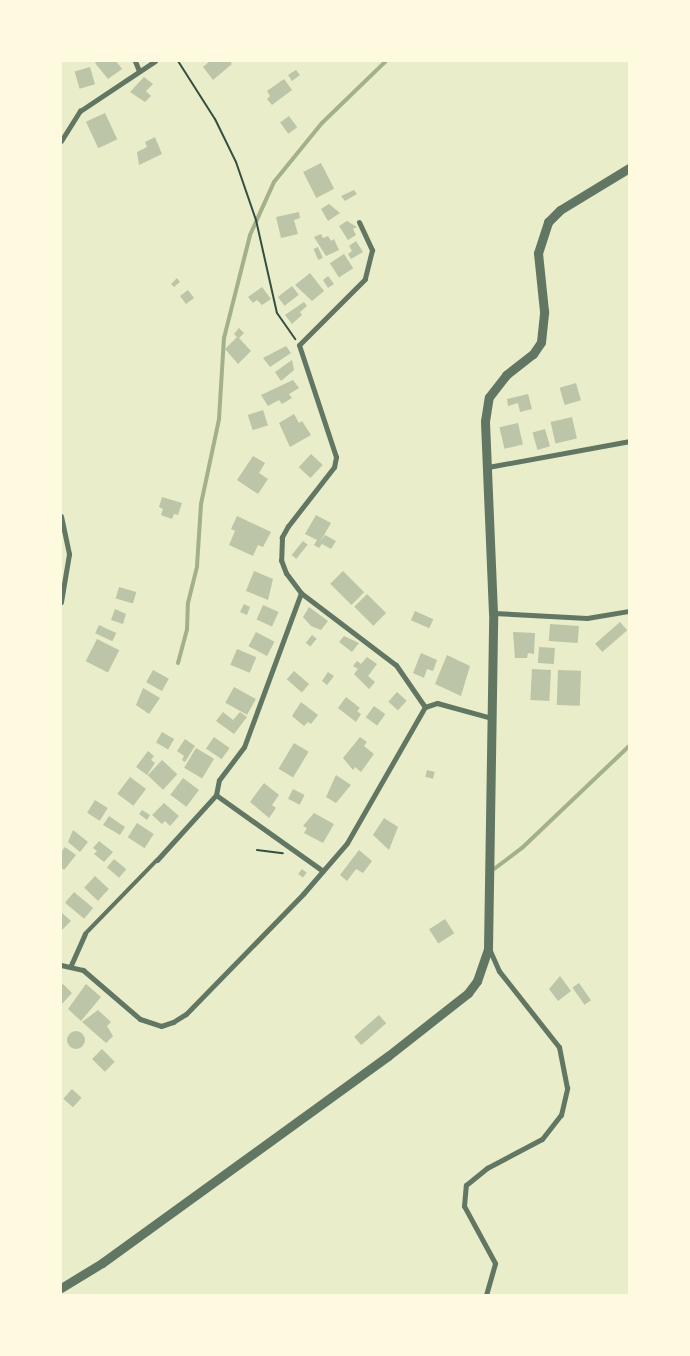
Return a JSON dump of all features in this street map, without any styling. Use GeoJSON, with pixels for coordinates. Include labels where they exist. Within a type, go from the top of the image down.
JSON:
{"type":"FeatureCollection","features":[{"type":"Feature","properties":{"kind":"street"},"geometry":{"type":"LineString","coordinates":[[135,61],[140,71]]}},
{"type":"Feature","properties":{"kind":"street"},"geometry":{"type":"LineString","coordinates":[[61,141],[80,111],[155,61]]}},
{"type":"Feature","properties":{"kind":"street"},"geometry":{"type":"LineString","coordinates":[[61,1288],[102,1263],[437,1017],[478,981],[488,949],[493,612],[485,421],[489,397],[506,375],[533,354],[541,342],[544,311],[538,253],[548,222],[560,210],[629,168]]}},
{"type":"Feature","properties":{"kind":"street"},"geometry":{"type":"LineString","coordinates":[[359,222],[372,250],[364,279],[300,345],[336,457],[334,467],[282,538],[281,560],[286,574],[301,593],[396,665],[425,707]]}},
{"type":"Feature","properties":{"kind":"street"},"geometry":{"type":"LineString","coordinates":[[488,467],[629,441]]}},
{"type":"Feature","properties":{"kind":"street"},"geometry":{"type":"LineString","coordinates":[[61,516],[69,554],[61,602]]}},
{"type":"Feature","properties":{"kind":"street"},"geometry":{"type":"LineString","coordinates":[[156,860],[216,795],[220,780],[244,747],[301,593]]}},
{"type":"Feature","properties":{"kind":"street"},"geometry":{"type":"LineString","coordinates":[[493,612],[587,618],[629,611]]}},
{"type":"Feature","properties":{"kind":"street"},"geometry":{"type":"LineString","coordinates":[[61,966],[71,965],[83,970],[140,1019],[161,1026],[173,1022],[186,1014],[323,871],[347,843],[425,707],[437,703],[492,718]]}},
{"type":"Feature","properties":{"kind":"street"},"geometry":{"type":"LineString","coordinates":[[216,795],[323,871]]}},
{"type":"Feature","properties":{"kind":"street"},"geometry":{"type":"LineString","coordinates":[[71,965],[85,934]]}},
{"type":"Feature","properties":{"kind":"street"},"geometry":{"type":"LineString","coordinates":[[486,1295],[495,1263],[464,1206],[466,1185],[487,1168],[542,1138],[561,1116],[567,1088],[559,1047],[505,980],[488,949]]}},
{"type":"Feature","properties":{"kind":"lane"},"geometry":{"type":"LineString","coordinates":[[85,934],[156,860]]}},
{"type":"Feature","properties":{"kind":"path"},"geometry":{"type":"LineString","coordinates":[[178,61],[215,119],[236,162],[256,220],[277,313],[300,345]]}},
{"type":"Feature","properties":{"kind":"path"},"geometry":{"type":"LineString","coordinates":[[257,850],[300,855]]}},
{"type":"Feature","properties":{"kind":"building"},"geometry":{"type":"Polygon","coordinates":[[[98,61],[116,61],[122,69],[108,79],[95,63],[98,61]]]}},
{"type":"Feature","properties":{"kind":"building"},"geometry":{"type":"Polygon","coordinates":[[[210,61],[230,61],[232,64],[213,80],[203,67],[210,61]]]}},
{"type":"Feature","properties":{"kind":"building"},"geometry":{"type":"Polygon","coordinates":[[[90,67],[95,84],[80,89],[75,71],[90,67]]]}},
{"type":"Feature","properties":{"kind":"building"},"geometry":{"type":"Polygon","coordinates":[[[296,70],[300,75],[292,81],[288,75],[296,70]]]}},
{"type":"Feature","properties":{"kind":"building"},"geometry":{"type":"Polygon","coordinates":[[[144,77],[153,84],[146,91],[151,96],[145,102],[130,92],[144,77]]]}},
{"type":"Feature","properties":{"kind":"building"},"geometry":{"type":"Polygon","coordinates":[[[284,79],[292,90],[272,105],[267,99],[270,96],[267,91],[284,79]]]}},
{"type":"Feature","properties":{"kind":"building"},"geometry":{"type":"Polygon","coordinates":[[[105,113],[117,139],[98,148],[86,122],[105,113]]]}},
{"type":"Feature","properties":{"kind":"building"},"geometry":{"type":"Polygon","coordinates":[[[289,116],[297,127],[288,134],[280,122],[289,116]]]}},
{"type":"Feature","properties":{"kind":"building"},"geometry":{"type":"Polygon","coordinates":[[[155,137],[162,154],[139,165],[137,152],[147,147],[145,142],[155,137]]]}},
{"type":"Feature","properties":{"kind":"building"},"geometry":{"type":"Polygon","coordinates":[[[321,163],[334,189],[316,198],[303,172],[321,163]]]}},
{"type":"Feature","properties":{"kind":"building"},"geometry":{"type":"Polygon","coordinates":[[[354,190],[357,194],[345,201],[341,196],[354,190]]]}},
{"type":"Feature","properties":{"kind":"building"},"geometry":{"type":"Polygon","coordinates":[[[329,204],[340,213],[328,221],[321,209],[329,204]]]}},
{"type":"Feature","properties":{"kind":"building"},"geometry":{"type":"Polygon","coordinates":[[[299,212],[300,218],[294,220],[298,234],[281,238],[276,217],[299,212]]]}},
{"type":"Feature","properties":{"kind":"building"},"geometry":{"type":"Polygon","coordinates":[[[347,221],[357,227],[353,229],[356,235],[348,240],[339,226],[347,221]]]}},
{"type":"Feature","properties":{"kind":"building"},"geometry":{"type":"Polygon","coordinates":[[[321,234],[323,238],[328,236],[331,241],[334,239],[339,250],[326,256],[314,237],[321,234]]]}},
{"type":"Feature","properties":{"kind":"building"},"geometry":{"type":"Polygon","coordinates":[[[356,241],[363,252],[351,259],[348,254],[352,251],[349,246],[356,241]]]}},
{"type":"Feature","properties":{"kind":"building"},"geometry":{"type":"Polygon","coordinates":[[[318,247],[323,258],[318,260],[313,249],[318,247]]]}},
{"type":"Feature","properties":{"kind":"building"},"geometry":{"type":"Polygon","coordinates":[[[344,254],[353,268],[339,278],[330,263],[344,254]]]}},
{"type":"Feature","properties":{"kind":"building"},"geometry":{"type":"Polygon","coordinates":[[[310,273],[324,291],[312,301],[295,285],[310,273]]]}},
{"type":"Feature","properties":{"kind":"building"},"geometry":{"type":"Polygon","coordinates":[[[328,276],[334,284],[328,288],[323,280],[328,276]]]}},
{"type":"Feature","properties":{"kind":"building"},"geometry":{"type":"Polygon","coordinates":[[[177,278],[180,282],[174,287],[171,284],[177,278]]]}},
{"type":"Feature","properties":{"kind":"building"},"geometry":{"type":"Polygon","coordinates":[[[292,286],[299,295],[285,306],[278,297],[292,286]]]}},
{"type":"Feature","properties":{"kind":"building"},"geometry":{"type":"Polygon","coordinates":[[[262,287],[271,299],[262,305],[257,300],[253,303],[248,297],[262,287]]]}},
{"type":"Feature","properties":{"kind":"building"},"geometry":{"type":"Polygon","coordinates":[[[188,290],[194,298],[186,304],[180,296],[188,290]]]}},
{"type":"Feature","properties":{"kind":"building"},"geometry":{"type":"Polygon","coordinates":[[[304,302],[307,306],[300,312],[302,315],[292,324],[285,315],[304,302]]]}},
{"type":"Feature","properties":{"kind":"building"},"geometry":{"type":"Polygon","coordinates":[[[239,328],[244,333],[239,338],[251,351],[238,364],[225,349],[237,337],[234,334],[239,328]]]}},
{"type":"Feature","properties":{"kind":"building"},"geometry":{"type":"Polygon","coordinates":[[[286,346],[291,353],[270,367],[263,358],[286,346]]]}},
{"type":"Feature","properties":{"kind":"building"},"geometry":{"type":"Polygon","coordinates":[[[292,360],[294,370],[281,381],[275,372],[292,360]]]}},
{"type":"Feature","properties":{"kind":"building"},"geometry":{"type":"Polygon","coordinates":[[[293,380],[299,388],[289,394],[292,398],[282,404],[279,400],[268,406],[261,395],[293,380]]]}},
{"type":"Feature","properties":{"kind":"building"},"geometry":{"type":"Polygon","coordinates":[[[576,383],[581,400],[565,405],[560,388],[576,383]]]}},
{"type":"Feature","properties":{"kind":"building"},"geometry":{"type":"Polygon","coordinates":[[[528,394],[532,409],[520,412],[518,403],[508,406],[507,399],[528,394]]]}},
{"type":"Feature","properties":{"kind":"building"},"geometry":{"type":"Polygon","coordinates":[[[263,410],[268,425],[253,430],[248,415],[263,410]]]}},
{"type":"Feature","properties":{"kind":"building"},"geometry":{"type":"Polygon","coordinates":[[[294,414],[299,423],[302,421],[311,435],[290,447],[279,423],[294,414]]]}},
{"type":"Feature","properties":{"kind":"building"},"geometry":{"type":"Polygon","coordinates":[[[572,417],[577,438],[556,443],[551,422],[572,417]]]}},
{"type":"Feature","properties":{"kind":"building"},"geometry":{"type":"Polygon","coordinates":[[[518,423],[523,444],[504,449],[499,427],[518,423]]]}},
{"type":"Feature","properties":{"kind":"building"},"geometry":{"type":"Polygon","coordinates":[[[545,429],[550,446],[537,450],[533,433],[545,429]]]}},
{"type":"Feature","properties":{"kind":"building"},"geometry":{"type":"Polygon","coordinates":[[[311,454],[323,465],[310,478],[299,467],[311,454]]]}},
{"type":"Feature","properties":{"kind":"building"},"geometry":{"type":"Polygon","coordinates":[[[253,456],[265,463],[259,473],[268,479],[258,494],[237,480],[253,456]]]}},
{"type":"Feature","properties":{"kind":"building"},"geometry":{"type":"Polygon","coordinates":[[[162,497],[182,503],[178,515],[174,514],[172,519],[161,515],[163,509],[159,507],[162,497]]]}},
{"type":"Feature","properties":{"kind":"building"},"geometry":{"type":"Polygon","coordinates":[[[316,515],[331,523],[320,542],[325,535],[336,541],[331,549],[322,544],[319,548],[314,545],[317,540],[305,534],[316,515]]]}},
{"type":"Feature","properties":{"kind":"building"},"geometry":{"type":"Polygon","coordinates":[[[237,516],[271,532],[263,547],[258,545],[253,556],[229,545],[235,531],[231,529],[237,516]]]}},
{"type":"Feature","properties":{"kind":"building"},"geometry":{"type":"Polygon","coordinates":[[[303,541],[308,545],[296,559],[292,555],[303,541]]]}},
{"type":"Feature","properties":{"kind":"building"},"geometry":{"type":"Polygon","coordinates":[[[254,571],[273,579],[268,600],[246,591],[254,571]]]}},
{"type":"Feature","properties":{"kind":"building"},"geometry":{"type":"Polygon","coordinates":[[[343,571],[364,592],[351,605],[330,584],[343,571]]]}},
{"type":"Feature","properties":{"kind":"building"},"geometry":{"type":"Polygon","coordinates":[[[119,587],[136,592],[133,603],[116,599],[119,587]]]}},
{"type":"Feature","properties":{"kind":"building"},"geometry":{"type":"Polygon","coordinates":[[[367,594],[386,613],[373,626],[354,607],[367,594]]]}},
{"type":"Feature","properties":{"kind":"building"},"geometry":{"type":"Polygon","coordinates":[[[244,604],[250,607],[247,615],[240,612],[244,604]]]}},
{"type":"Feature","properties":{"kind":"building"},"geometry":{"type":"Polygon","coordinates":[[[263,605],[279,612],[272,627],[256,620],[263,605]]]}},
{"type":"Feature","properties":{"kind":"building"},"geometry":{"type":"Polygon","coordinates":[[[309,607],[328,621],[321,630],[311,626],[303,617],[309,607]]]}},
{"type":"Feature","properties":{"kind":"building"},"geometry":{"type":"Polygon","coordinates":[[[115,609],[126,614],[123,624],[111,620],[115,609]]]}},
{"type":"Feature","properties":{"kind":"building"},"geometry":{"type":"Polygon","coordinates":[[[415,611],[433,619],[429,628],[411,620],[415,611]]]}},
{"type":"Feature","properties":{"kind":"building"},"geometry":{"type":"Polygon","coordinates":[[[620,622],[627,630],[602,652],[595,644],[620,622]]]}},
{"type":"Feature","properties":{"kind":"building"},"geometry":{"type":"Polygon","coordinates":[[[550,624],[579,626],[578,643],[549,641],[550,624]]]}},
{"type":"Feature","properties":{"kind":"building"},"geometry":{"type":"Polygon","coordinates":[[[99,625],[116,633],[112,641],[95,633],[99,625]]]}},
{"type":"Feature","properties":{"kind":"building"},"geometry":{"type":"Polygon","coordinates":[[[256,632],[275,642],[267,656],[248,646],[256,632]]]}},
{"type":"Feature","properties":{"kind":"building"},"geometry":{"type":"Polygon","coordinates":[[[513,632],[535,633],[534,654],[528,653],[527,658],[515,658],[513,632]]]}},
{"type":"Feature","properties":{"kind":"building"},"geometry":{"type":"Polygon","coordinates":[[[312,635],[317,639],[310,647],[306,643],[312,635]]]}},
{"type":"Feature","properties":{"kind":"building"},"geometry":{"type":"Polygon","coordinates":[[[344,636],[359,643],[352,652],[339,642],[344,636]]]}},
{"type":"Feature","properties":{"kind":"building"},"geometry":{"type":"Polygon","coordinates":[[[97,639],[119,650],[108,673],[86,661],[97,639]]]}},
{"type":"Feature","properties":{"kind":"building"},"geometry":{"type":"Polygon","coordinates":[[[539,647],[555,648],[554,664],[538,663],[539,647]]]}},
{"type":"Feature","properties":{"kind":"building"},"geometry":{"type":"Polygon","coordinates":[[[237,649],[256,657],[250,673],[230,665],[237,649]]]}},
{"type":"Feature","properties":{"kind":"building"},"geometry":{"type":"Polygon","coordinates":[[[421,653],[437,660],[433,671],[427,669],[424,678],[413,673],[421,653]]]}},
{"type":"Feature","properties":{"kind":"building"},"geometry":{"type":"Polygon","coordinates":[[[447,655],[470,666],[461,696],[435,684],[447,655]]]}},
{"type":"Feature","properties":{"kind":"building"},"geometry":{"type":"Polygon","coordinates":[[[367,657],[377,664],[368,676],[375,682],[369,689],[354,674],[358,669],[353,666],[357,661],[361,664],[367,657]]]}},
{"type":"Feature","properties":{"kind":"building"},"geometry":{"type":"Polygon","coordinates":[[[532,669],[551,670],[549,701],[530,700],[532,669]]]}},
{"type":"Feature","properties":{"kind":"building"},"geometry":{"type":"Polygon","coordinates":[[[153,670],[169,679],[162,691],[146,682],[153,670]]]}},
{"type":"Feature","properties":{"kind":"building"},"geometry":{"type":"Polygon","coordinates":[[[558,670],[581,671],[580,706],[557,705],[558,670]]]}},
{"type":"Feature","properties":{"kind":"building"},"geometry":{"type":"Polygon","coordinates":[[[294,671],[309,684],[302,692],[287,679],[294,671]]]}},
{"type":"Feature","properties":{"kind":"building"},"geometry":{"type":"Polygon","coordinates":[[[328,672],[334,676],[327,685],[322,681],[328,672]]]}},
{"type":"Feature","properties":{"kind":"building"},"geometry":{"type":"Polygon","coordinates":[[[234,687],[256,699],[247,715],[225,703],[234,687]]]}},
{"type":"Feature","properties":{"kind":"building"},"geometry":{"type":"Polygon","coordinates":[[[143,688],[160,698],[149,714],[136,705],[143,688]]]}},
{"type":"Feature","properties":{"kind":"building"},"geometry":{"type":"Polygon","coordinates":[[[397,692],[407,701],[398,710],[388,702],[397,692]]]}},
{"type":"Feature","properties":{"kind":"building"},"geometry":{"type":"Polygon","coordinates":[[[346,697],[360,708],[357,711],[361,714],[356,722],[338,708],[346,697]]]}},
{"type":"Feature","properties":{"kind":"building"},"geometry":{"type":"Polygon","coordinates":[[[301,702],[318,715],[311,724],[308,722],[304,726],[292,716],[301,702]]]}},
{"type":"Feature","properties":{"kind":"building"},"geometry":{"type":"Polygon","coordinates":[[[374,706],[385,714],[377,726],[366,717],[374,706]]]}},
{"type":"Feature","properties":{"kind":"building"},"geometry":{"type":"Polygon","coordinates":[[[223,712],[233,720],[240,712],[247,717],[234,734],[216,721],[223,712]]]}},
{"type":"Feature","properties":{"kind":"building"},"geometry":{"type":"Polygon","coordinates":[[[162,732],[174,739],[168,749],[156,742],[162,732]]]}},
{"type":"Feature","properties":{"kind":"building"},"geometry":{"type":"Polygon","coordinates":[[[214,737],[230,748],[222,759],[206,748],[214,737]]]}},
{"type":"Feature","properties":{"kind":"building"},"geometry":{"type":"Polygon","coordinates":[[[360,737],[367,742],[364,746],[374,754],[361,772],[355,767],[353,770],[343,758],[360,737]]]}},
{"type":"Feature","properties":{"kind":"building"},"geometry":{"type":"Polygon","coordinates":[[[185,739],[195,746],[185,762],[182,760],[184,756],[177,751],[185,739]]]}},
{"type":"Feature","properties":{"kind":"building"},"geometry":{"type":"Polygon","coordinates":[[[294,743],[309,752],[293,777],[279,769],[294,743]]]}},
{"type":"Feature","properties":{"kind":"building"},"geometry":{"type":"Polygon","coordinates":[[[196,748],[214,759],[202,779],[184,768],[196,748]]]}},
{"type":"Feature","properties":{"kind":"building"},"geometry":{"type":"Polygon","coordinates":[[[148,751],[154,756],[151,760],[155,763],[147,775],[136,767],[148,751]]]}},
{"type":"Feature","properties":{"kind":"building"},"geometry":{"type":"Polygon","coordinates":[[[162,760],[177,774],[163,790],[148,775],[162,760]]]}},
{"type":"Feature","properties":{"kind":"building"},"geometry":{"type":"Polygon","coordinates":[[[427,770],[435,772],[433,779],[425,777],[427,770]]]}},
{"type":"Feature","properties":{"kind":"building"},"geometry":{"type":"Polygon","coordinates":[[[336,775],[351,785],[336,803],[326,797],[336,775]]]}},
{"type":"Feature","properties":{"kind":"building"},"geometry":{"type":"Polygon","coordinates":[[[130,777],[146,789],[133,806],[117,794],[130,777]]]}},
{"type":"Feature","properties":{"kind":"building"},"geometry":{"type":"Polygon","coordinates":[[[183,778],[199,790],[186,807],[170,795],[183,778]]]}},
{"type":"Feature","properties":{"kind":"building"},"geometry":{"type":"Polygon","coordinates":[[[264,783],[279,795],[272,805],[276,808],[269,818],[250,802],[264,783]]]}},
{"type":"Feature","properties":{"kind":"building"},"geometry":{"type":"Polygon","coordinates":[[[293,789],[305,795],[300,805],[288,799],[293,789]]]}},
{"type":"Feature","properties":{"kind":"building"},"geometry":{"type":"Polygon","coordinates":[[[95,800],[108,808],[100,821],[87,813],[95,800]]]}},
{"type":"Feature","properties":{"kind":"building"},"geometry":{"type":"Polygon","coordinates":[[[164,803],[179,816],[170,826],[165,821],[162,824],[152,815],[164,803]]]}},
{"type":"Feature","properties":{"kind":"building"},"geometry":{"type":"Polygon","coordinates":[[[142,810],[150,815],[147,820],[139,814],[142,810]]]}},
{"type":"Feature","properties":{"kind":"building"},"geometry":{"type":"Polygon","coordinates":[[[314,813],[334,824],[323,843],[304,833],[307,828],[303,826],[314,813]]]}},
{"type":"Feature","properties":{"kind":"building"},"geometry":{"type":"Polygon","coordinates":[[[109,816],[125,827],[120,835],[103,825],[109,816]]]}},
{"type":"Feature","properties":{"kind":"building"},"geometry":{"type":"Polygon","coordinates":[[[384,818],[398,827],[389,850],[373,835],[384,818]]]}},
{"type":"Feature","properties":{"kind":"building"},"geometry":{"type":"Polygon","coordinates":[[[137,823],[154,834],[145,848],[128,837],[137,823]]]}},
{"type":"Feature","properties":{"kind":"building"},"geometry":{"type":"Polygon","coordinates":[[[73,830],[88,842],[80,852],[68,842],[73,830]]]}},
{"type":"Feature","properties":{"kind":"building"},"geometry":{"type":"Polygon","coordinates":[[[99,841],[113,852],[104,862],[94,854],[97,851],[93,848],[99,841]]]}},
{"type":"Feature","properties":{"kind":"building"},"geometry":{"type":"Polygon","coordinates":[[[65,847],[76,855],[64,870],[61,867],[61,852],[65,847]]]}},
{"type":"Feature","properties":{"kind":"building"},"geometry":{"type":"Polygon","coordinates":[[[359,850],[372,861],[363,873],[356,869],[347,881],[340,875],[359,850]]]}},
{"type":"Feature","properties":{"kind":"building"},"geometry":{"type":"Polygon","coordinates":[[[114,859],[126,869],[119,878],[107,867],[114,859]]]}},
{"type":"Feature","properties":{"kind":"building"},"geometry":{"type":"Polygon","coordinates":[[[302,869],[307,873],[303,877],[298,874],[302,869]]]}},
{"type":"Feature","properties":{"kind":"building"},"geometry":{"type":"Polygon","coordinates":[[[95,876],[109,889],[98,901],[84,888],[95,876]]]}},
{"type":"Feature","properties":{"kind":"building"},"geometry":{"type":"Polygon","coordinates":[[[74,892],[93,908],[84,919],[65,903],[74,892]]]}},
{"type":"Feature","properties":{"kind":"building"},"geometry":{"type":"Polygon","coordinates":[[[61,912],[71,921],[61,931],[61,912]]]}},
{"type":"Feature","properties":{"kind":"building"},"geometry":{"type":"Polygon","coordinates":[[[445,919],[454,933],[438,944],[429,929],[445,919]]]}},
{"type":"Feature","properties":{"kind":"building"},"geometry":{"type":"Polygon","coordinates":[[[560,976],[571,991],[558,1001],[549,989],[560,976]]]}},
{"type":"Feature","properties":{"kind":"building"},"geometry":{"type":"Polygon","coordinates":[[[579,983],[591,1000],[584,1005],[572,988],[579,983]]]}},
{"type":"Feature","properties":{"kind":"building"},"geometry":{"type":"Polygon","coordinates":[[[63,984],[72,993],[61,1005],[61,986],[63,984]]]}},
{"type":"Feature","properties":{"kind":"building"},"geometry":{"type":"Polygon","coordinates":[[[86,984],[101,997],[81,1021],[68,1009],[86,984]]]}},
{"type":"Feature","properties":{"kind":"building"},"geometry":{"type":"Polygon","coordinates":[[[98,1010],[111,1022],[107,1026],[113,1036],[106,1043],[82,1022],[98,1010]]]}},
{"type":"Feature","properties":{"kind":"building"},"geometry":{"type":"Polygon","coordinates":[[[379,1015],[386,1023],[361,1045],[354,1037],[379,1015]]]}},
{"type":"Feature","properties":{"kind":"building"},"geometry":{"type":"Polygon","coordinates":[[[76,1031],[82,1034],[85,1040],[82,1046],[76,1049],[70,1046],[67,1040],[70,1034],[76,1031]]]}},
{"type":"Feature","properties":{"kind":"building"},"geometry":{"type":"Polygon","coordinates":[[[102,1049],[115,1062],[105,1072],[92,1059],[102,1049]]]}},
{"type":"Feature","properties":{"kind":"building"},"geometry":{"type":"Polygon","coordinates":[[[72,1089],[82,1098],[73,1107],[63,1099],[72,1089]]]}},
{"type":"Feature","properties":{"kind":"waterway"},"geometry":{"type":"LineString","coordinates":[[178,663],[187,629],[188,603],[197,566],[201,504],[219,419],[224,338],[250,235],[274,182],[322,123],[386,61]]}},
{"type":"Feature","properties":{"kind":"waterway"},"geometry":{"type":"LineString","coordinates":[[494,869],[522,848],[629,746]]}}]}
